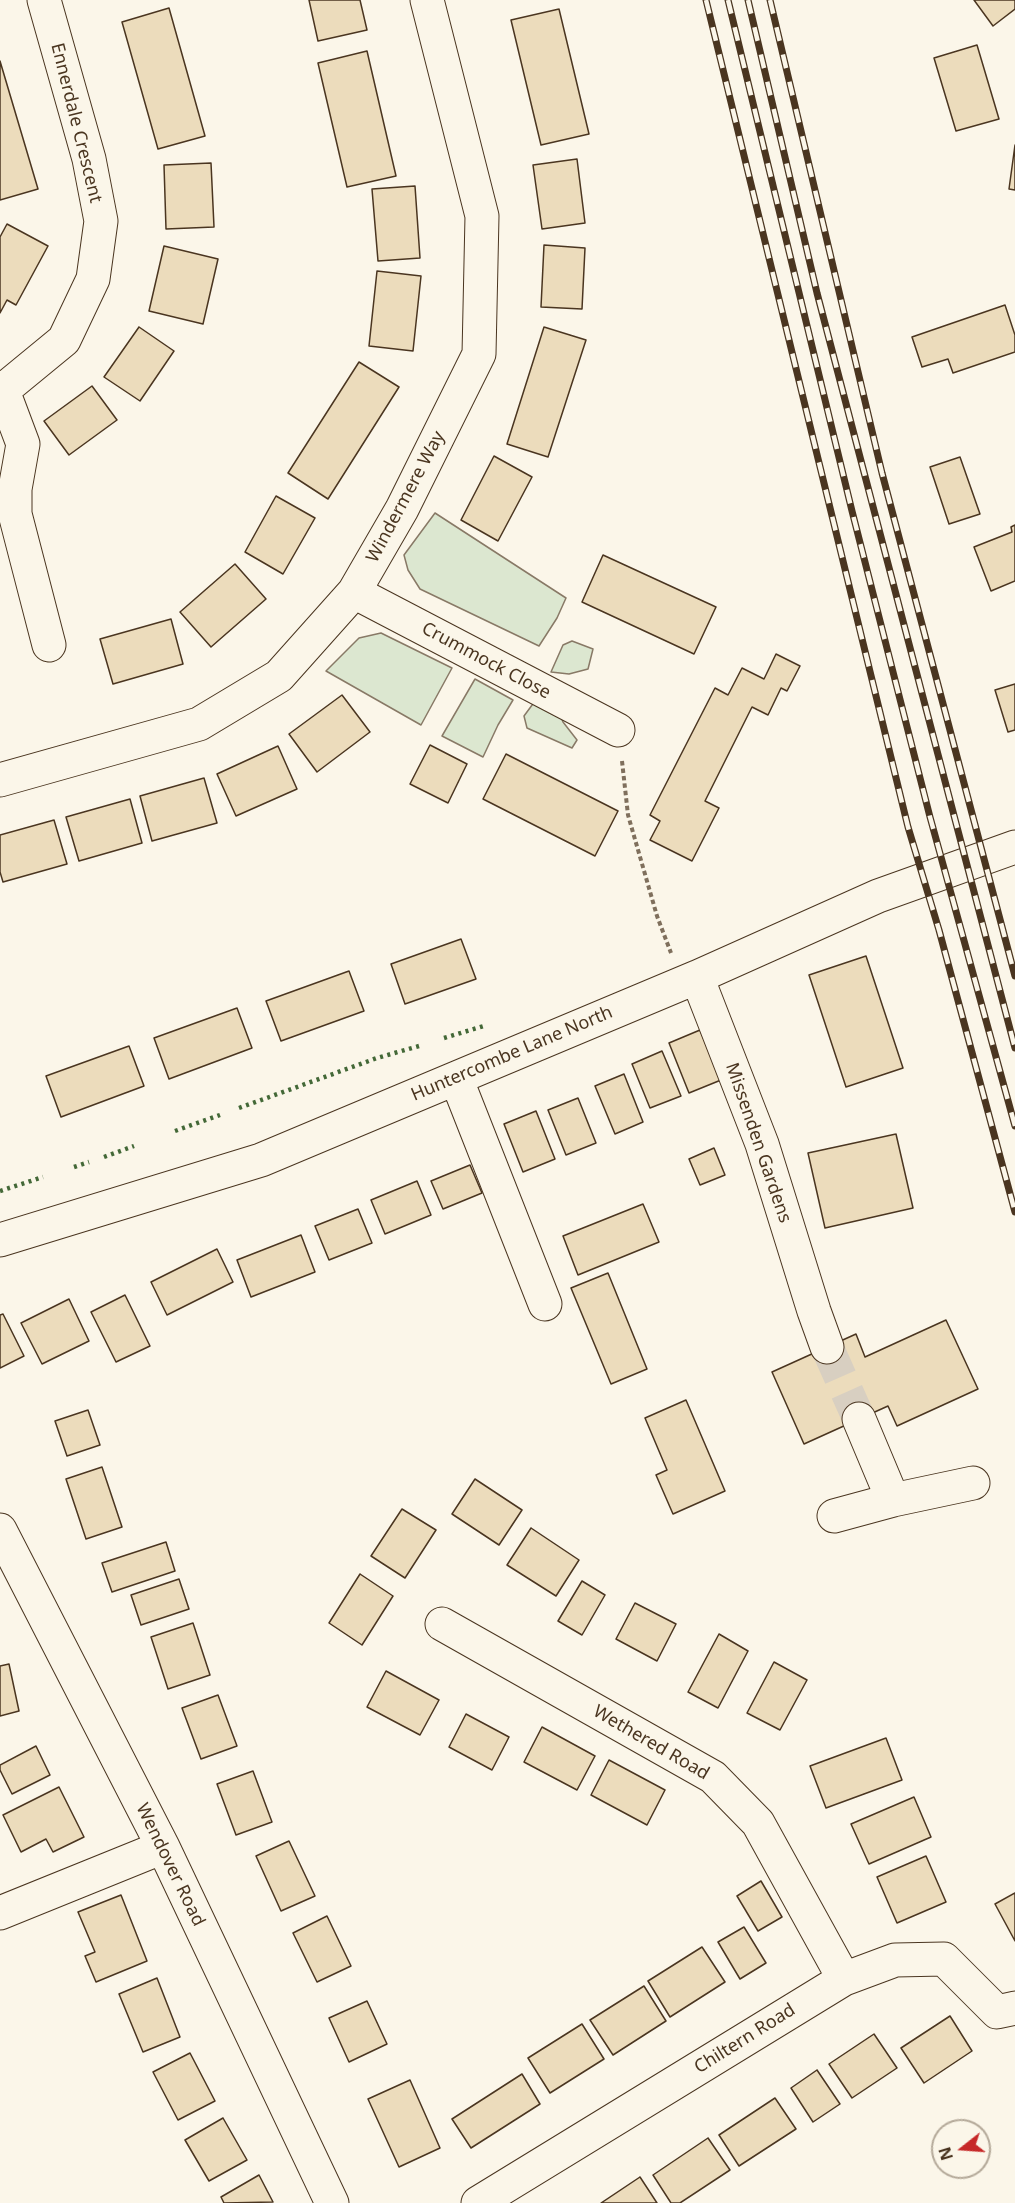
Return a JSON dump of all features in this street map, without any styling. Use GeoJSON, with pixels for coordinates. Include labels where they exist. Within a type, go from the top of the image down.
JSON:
{"type":"FeatureCollection","features":[{"type":"Feature","properties":{"kind":"street","name":"Ennerdale Crescent"},"geometry":{"type":"LineString","coordinates":[[1,388],[9,386],[64,340],[93,279],[101,221],[89,159],[44,0]]}},
{"type":"Feature","properties":{"kind":"street","name":"Windermere Way"},"geometry":{"type":"LineString","coordinates":[[0,780],[199,724],[279,676],[354,592],[402,509],[479,354],[482,216],[427,0]]}},
{"type":"Feature","properties":{"kind":"street"},"geometry":{"type":"LineString","coordinates":[[1,388],[23,444],[15,489],[15,514],[49,645]]}},
{"type":"Feature","properties":{"kind":"street","name":"Crummock Close"},"geometry":{"type":"LineString","coordinates":[[354,592],[618,730]]}},
{"type":"Feature","properties":{"kind":"street","name":"Huntercombe Lane North"},"geometry":{"type":"LineString","coordinates":[[0,1240],[261,1160],[690,980],[878,896],[1015,847]]}},
{"type":"Feature","properties":{"kind":"street","name":"Missenden Gardens"},"geometry":{"type":"LineString","coordinates":[[690,980],[762,1144],[827,1347]]}},
{"type":"Feature","properties":{"kind":"street"},"geometry":{"type":"LineString","coordinates":[[456,1078],[545,1304]]}},
{"type":"Feature","properties":{"kind":"street"},"geometry":{"type":"LineString","coordinates":[[859,1419],[893,1500]]}},
{"type":"Feature","properties":{"kind":"street"},"geometry":{"type":"LineString","coordinates":[[834,1516],[893,1500],[973,1483]]}},
{"type":"Feature","properties":{"kind":"street","name":"Wendover Road"},"geometry":{"type":"LineString","coordinates":[[0,1530],[163,1847],[332,2203]]}},
{"type":"Feature","properties":{"kind":"street","name":"Wethered Road"},"geometry":{"type":"LineString","coordinates":[[442,1624],[713,1777],[758,1822],[844,1979]]}},
{"type":"Feature","properties":{"kind":"street"},"geometry":{"type":"LineString","coordinates":[[0,1913],[163,1847]]}},
{"type":"Feature","properties":{"kind":"street","name":"Chiltern Road"},"geometry":{"type":"LineString","coordinates":[[478,2203],[844,1979],[895,1960],[944,1959],[997,2012],[1015,2008]]}},
{"type":"Feature","properties":{"kind":"path"},"geometry":{"type":"LineString","coordinates":[[618,730],[628,815],[657,916],[690,980]]}},
{"type":"Feature","properties":{"kind":"green space"},"geometry":{"type":"Polygon","coordinates":[[[435,513],[566,598],[557,618],[539,646],[420,589],[408,570],[404,555],[435,513]]]}},
{"type":"Feature","properties":{"kind":"green space"},"geometry":{"type":"Polygon","coordinates":[[[381,633],[452,668],[421,725],[326,671],[359,638],[381,633]]]}},
{"type":"Feature","properties":{"kind":"green space"},"geometry":{"type":"Polygon","coordinates":[[[572,641],[593,649],[588,669],[569,674],[551,672],[563,645],[572,641]]]}},
{"type":"Feature","properties":{"kind":"green space"},"geometry":{"type":"Polygon","coordinates":[[[475,679],[513,700],[483,757],[442,736],[475,679]]]}},
{"type":"Feature","properties":{"kind":"green space"},"geometry":{"type":"Polygon","coordinates":[[[538,697],[556,704],[563,722],[577,740],[572,748],[527,728],[524,716],[538,697]]]}},
{"type":"Feature","properties":{"kind":"building"},"geometry":{"type":"Polygon","coordinates":[[[309,0],[360,0],[367,30],[318,41],[309,0]]]}},
{"type":"Feature","properties":{"kind":"building"},"geometry":{"type":"Polygon","coordinates":[[[974,0],[1015,0],[1015,9],[993,26],[974,0]]]}},
{"type":"Feature","properties":{"kind":"building"},"geometry":{"type":"Polygon","coordinates":[[[169,8],[205,136],[158,149],[122,22],[169,8]]]}},
{"type":"Feature","properties":{"kind":"building"},"geometry":{"type":"Polygon","coordinates":[[[559,9],[589,134],[541,145],[511,20],[559,9]]]}},
{"type":"Feature","properties":{"kind":"building"},"geometry":{"type":"Polygon","coordinates":[[[977,45],[999,119],[956,131],[934,58],[977,45]]]}},
{"type":"Feature","properties":{"kind":"building"},"geometry":{"type":"Polygon","coordinates":[[[367,51],[396,176],[347,187],[318,63],[367,51]]]}},
{"type":"Feature","properties":{"kind":"building"},"geometry":{"type":"Polygon","coordinates":[[[0,61],[38,189],[0,200],[0,61]]]}},
{"type":"Feature","properties":{"kind":"building"},"geometry":{"type":"Polygon","coordinates":[[[1015,145],[1015,190],[1009,189],[1015,145]]]}},
{"type":"Feature","properties":{"kind":"building"},"geometry":{"type":"Polygon","coordinates":[[[577,159],[585,223],[542,229],[533,165],[577,159]]]}},
{"type":"Feature","properties":{"kind":"building"},"geometry":{"type":"Polygon","coordinates":[[[211,163],[214,227],[166,229],[164,165],[211,163]]]}},
{"type":"Feature","properties":{"kind":"building"},"geometry":{"type":"Polygon","coordinates":[[[415,186],[420,258],[378,261],[372,189],[415,186]]]}},
{"type":"Feature","properties":{"kind":"building"},"geometry":{"type":"Polygon","coordinates":[[[7,224],[48,246],[16,305],[7,300],[0,313],[0,237],[7,224]]]}},
{"type":"Feature","properties":{"kind":"building"},"geometry":{"type":"Polygon","coordinates":[[[544,245],[585,248],[582,309],[541,307],[544,245]]]}},
{"type":"Feature","properties":{"kind":"building"},"geometry":{"type":"Polygon","coordinates":[[[164,246],[218,259],[203,324],[149,311],[164,246]]]}},
{"type":"Feature","properties":{"kind":"building"},"geometry":{"type":"Polygon","coordinates":[[[377,271],[421,276],[413,351],[369,346],[377,271]]]}},
{"type":"Feature","properties":{"kind":"building"},"geometry":{"type":"Polygon","coordinates":[[[1005,305],[1015,335],[1015,352],[953,373],[948,359],[922,367],[912,337],[1005,305]]]}},
{"type":"Feature","properties":{"kind":"building"},"geometry":{"type":"Polygon","coordinates":[[[139,327],[174,351],[140,401],[104,377],[139,327]]]}},
{"type":"Feature","properties":{"kind":"building"},"geometry":{"type":"Polygon","coordinates":[[[544,327],[586,340],[548,457],[507,444],[544,327]]]}},
{"type":"Feature","properties":{"kind":"building"},"geometry":{"type":"Polygon","coordinates":[[[359,362],[399,387],[328,499],[288,473],[359,362]]]}},
{"type":"Feature","properties":{"kind":"building"},"geometry":{"type":"Polygon","coordinates":[[[92,386],[117,420],[69,455],[44,421],[92,386]]]}},
{"type":"Feature","properties":{"kind":"building"},"geometry":{"type":"Polygon","coordinates":[[[494,456],[532,477],[498,541],[461,520],[494,456]]]}},
{"type":"Feature","properties":{"kind":"building"},"geometry":{"type":"Polygon","coordinates":[[[960,457],[980,514],[949,524],[930,467],[960,457]]]}},
{"type":"Feature","properties":{"kind":"building"},"geometry":{"type":"Polygon","coordinates":[[[276,496],[315,518],[283,574],[245,552],[276,496]]]}},
{"type":"Feature","properties":{"kind":"building"},"geometry":{"type":"Polygon","coordinates":[[[1015,525],[1015,581],[991,591],[974,547],[1012,532],[1011,527],[1015,525]]]}},
{"type":"Feature","properties":{"kind":"building"},"geometry":{"type":"Polygon","coordinates":[[[603,555],[716,607],[694,654],[582,602],[603,555]]]}},
{"type":"Feature","properties":{"kind":"building"},"geometry":{"type":"Polygon","coordinates":[[[235,564],[266,599],[211,647],[180,612],[235,564]]]}},
{"type":"Feature","properties":{"kind":"building"},"geometry":{"type":"Polygon","coordinates":[[[171,619],[183,664],[113,684],[100,639],[171,619]]]}},
{"type":"Feature","properties":{"kind":"building"},"geometry":{"type":"Polygon","coordinates":[[[776,654],[800,666],[787,691],[781,688],[768,715],[752,707],[705,801],[719,808],[692,861],[650,840],[660,821],[650,815],[715,688],[728,695],[742,668],[764,679],[776,654]]]}},
{"type":"Feature","properties":{"kind":"building"},"geometry":{"type":"Polygon","coordinates":[[[1015,684],[1015,730],[1008,732],[995,690],[1015,684]]]}},
{"type":"Feature","properties":{"kind":"building"},"geometry":{"type":"Polygon","coordinates":[[[342,695],[370,732],[317,772],[289,734],[342,695]]]}},
{"type":"Feature","properties":{"kind":"building"},"geometry":{"type":"Polygon","coordinates":[[[430,745],[467,764],[448,803],[410,784],[430,745]]]}},
{"type":"Feature","properties":{"kind":"building"},"geometry":{"type":"Polygon","coordinates":[[[278,746],[297,789],[236,816],[217,774],[278,746]]]}},
{"type":"Feature","properties":{"kind":"building"},"geometry":{"type":"Polygon","coordinates":[[[506,754],[618,811],[595,856],[483,799],[506,754]]]}},
{"type":"Feature","properties":{"kind":"building"},"geometry":{"type":"Polygon","coordinates":[[[204,778],[217,823],[152,841],[140,796],[204,778]]]}},
{"type":"Feature","properties":{"kind":"building"},"geometry":{"type":"Polygon","coordinates":[[[130,799],[142,843],[79,861],[66,817],[130,799]]]}},
{"type":"Feature","properties":{"kind":"building"},"geometry":{"type":"Polygon","coordinates":[[[54,820],[67,864],[3,882],[0,872],[0,835],[54,820]]]}},
{"type":"Feature","properties":{"kind":"building"},"geometry":{"type":"Polygon","coordinates":[[[461,939],[476,979],[405,1004],[391,964],[461,939]]]}},
{"type":"Feature","properties":{"kind":"building"},"geometry":{"type":"Polygon","coordinates":[[[866,956],[903,1068],[846,1087],[809,975],[866,956]]]}},
{"type":"Feature","properties":{"kind":"building"},"geometry":{"type":"Polygon","coordinates":[[[349,971],[364,1011],[281,1041],[266,1001],[349,971]]]}},
{"type":"Feature","properties":{"kind":"building"},"geometry":{"type":"Polygon","coordinates":[[[237,1008],[252,1048],[169,1079],[154,1038],[237,1008]]]}},
{"type":"Feature","properties":{"kind":"building"},"geometry":{"type":"Polygon","coordinates":[[[700,1030],[721,1080],[689,1093],[669,1043],[700,1030]]]}},
{"type":"Feature","properties":{"kind":"building"},"geometry":{"type":"Polygon","coordinates":[[[129,1046],[144,1086],[61,1117],[46,1076],[129,1046]]]}},
{"type":"Feature","properties":{"kind":"building"},"geometry":{"type":"Polygon","coordinates":[[[662,1051],[681,1096],[650,1108],[632,1064],[662,1051]]]}},
{"type":"Feature","properties":{"kind":"building"},"geometry":{"type":"Polygon","coordinates":[[[624,1074],[643,1122],[615,1134],[595,1086],[624,1074]]]}},
{"type":"Feature","properties":{"kind":"building"},"geometry":{"type":"Polygon","coordinates":[[[578,1098],[596,1143],[566,1155],[548,1110],[578,1098]]]}},
{"type":"Feature","properties":{"kind":"building"},"geometry":{"type":"Polygon","coordinates":[[[536,1111],[555,1159],[523,1172],[504,1124],[536,1111]]]}},
{"type":"Feature","properties":{"kind":"building"},"geometry":{"type":"Polygon","coordinates":[[[896,1134],[913,1208],[825,1228],[808,1153],[896,1134]]]}},
{"type":"Feature","properties":{"kind":"building"},"geometry":{"type":"Polygon","coordinates":[[[714,1148],[725,1175],[700,1185],[689,1159],[714,1148]]]}},
{"type":"Feature","properties":{"kind":"building"},"geometry":{"type":"Polygon","coordinates":[[[470,1165],[482,1193],[443,1209],[431,1181],[470,1165]]]}},
{"type":"Feature","properties":{"kind":"building"},"geometry":{"type":"Polygon","coordinates":[[[417,1181],[431,1215],[385,1234],[371,1200],[417,1181]]]}},
{"type":"Feature","properties":{"kind":"building"},"geometry":{"type":"Polygon","coordinates":[[[643,1204],[659,1242],[578,1275],[563,1236],[643,1204]]]}},
{"type":"Feature","properties":{"kind":"building"},"geometry":{"type":"Polygon","coordinates":[[[358,1209],[372,1243],[329,1260],[315,1226],[358,1209]]]}},
{"type":"Feature","properties":{"kind":"building"},"geometry":{"type":"Polygon","coordinates":[[[301,1235],[315,1272],[251,1297],[237,1260],[301,1235]]]}},
{"type":"Feature","properties":{"kind":"building"},"geometry":{"type":"Polygon","coordinates":[[[217,1249],[233,1282],[167,1315],[151,1282],[217,1249]]]}},
{"type":"Feature","properties":{"kind":"building"},"geometry":{"type":"Polygon","coordinates":[[[608,1273],[647,1369],[611,1384],[571,1288],[608,1273]]]}},
{"type":"Feature","properties":{"kind":"building"},"geometry":{"type":"Polygon","coordinates":[[[125,1295],[150,1346],[116,1362],[91,1312],[125,1295]]]}},
{"type":"Feature","properties":{"kind":"building"},"geometry":{"type":"Polygon","coordinates":[[[69,1299],[89,1341],[42,1364],[21,1323],[69,1299]]]}},
{"type":"Feature","properties":{"kind":"building"},"geometry":{"type":"Polygon","coordinates":[[[3,1314],[24,1356],[0,1368],[0,1315],[3,1314]]]}},
{"type":"Feature","properties":{"kind":"building"},"geometry":{"type":"Polygon","coordinates":[[[946,1320],[978,1389],[897,1426],[888,1406],[804,1444],[772,1372],[856,1334],[865,1357],[946,1320]]]}},
{"type":"Feature","properties":{"kind":"building"},"geometry":{"type":"Polygon","coordinates":[[[686,1400],[725,1491],[673,1514],[656,1475],[667,1470],[645,1418],[686,1400]]]}},
{"type":"Feature","properties":{"kind":"building"},"geometry":{"type":"Polygon","coordinates":[[[88,1410],[100,1445],[67,1456],[55,1421],[88,1410]]]}},
{"type":"Feature","properties":{"kind":"building"},"geometry":{"type":"Polygon","coordinates":[[[102,1467],[122,1527],[86,1539],[66,1479],[102,1467]]]}},
{"type":"Feature","properties":{"kind":"building"},"geometry":{"type":"Polygon","coordinates":[[[475,1479],[522,1510],[499,1545],[452,1514],[475,1479]]]}},
{"type":"Feature","properties":{"kind":"building"},"geometry":{"type":"Polygon","coordinates":[[[402,1509],[436,1530],[405,1578],[371,1556],[402,1509]]]}},
{"type":"Feature","properties":{"kind":"building"},"geometry":{"type":"Polygon","coordinates":[[[531,1528],[579,1560],[556,1596],[507,1565],[531,1528]]]}},
{"type":"Feature","properties":{"kind":"building"},"geometry":{"type":"Polygon","coordinates":[[[166,1542],[175,1571],[112,1592],[102,1563],[166,1542]]]}},
{"type":"Feature","properties":{"kind":"building"},"geometry":{"type":"Polygon","coordinates":[[[360,1574],[393,1596],[362,1645],[329,1623],[360,1574]]]}},
{"type":"Feature","properties":{"kind":"building"},"geometry":{"type":"Polygon","coordinates":[[[179,1579],[189,1609],[141,1625],[131,1595],[179,1579]]]}},
{"type":"Feature","properties":{"kind":"building"},"geometry":{"type":"Polygon","coordinates":[[[582,1581],[605,1595],[582,1635],[558,1621],[582,1581]]]}},
{"type":"Feature","properties":{"kind":"building"},"geometry":{"type":"Polygon","coordinates":[[[635,1603],[676,1624],[657,1661],[616,1639],[635,1603]]]}},
{"type":"Feature","properties":{"kind":"building"},"geometry":{"type":"Polygon","coordinates":[[[193,1623],[210,1675],[168,1689],[151,1637],[193,1623]]]}},
{"type":"Feature","properties":{"kind":"building"},"geometry":{"type":"Polygon","coordinates":[[[719,1634],[748,1651],[718,1708],[688,1692],[719,1634]]]}},
{"type":"Feature","properties":{"kind":"building"},"geometry":{"type":"Polygon","coordinates":[[[774,1662],[807,1680],[780,1730],[747,1713],[774,1662]]]}},
{"type":"Feature","properties":{"kind":"building"},"geometry":{"type":"Polygon","coordinates":[[[9,1664],[19,1711],[0,1716],[0,1666],[9,1664]]]}},
{"type":"Feature","properties":{"kind":"building"},"geometry":{"type":"Polygon","coordinates":[[[386,1671],[439,1700],[420,1735],[367,1707],[386,1671]]]}},
{"type":"Feature","properties":{"kind":"building"},"geometry":{"type":"Polygon","coordinates":[[[218,1695],[237,1746],[201,1759],[182,1708],[218,1695]]]}},
{"type":"Feature","properties":{"kind":"building"},"geometry":{"type":"Polygon","coordinates":[[[466,1714],[509,1737],[492,1770],[449,1747],[466,1714]]]}},
{"type":"Feature","properties":{"kind":"building"},"geometry":{"type":"Polygon","coordinates":[[[542,1727],[595,1756],[577,1790],[524,1762],[542,1727]]]}},
{"type":"Feature","properties":{"kind":"building"},"geometry":{"type":"Polygon","coordinates":[[[886,1738],[902,1780],[826,1808],[810,1766],[886,1738]]]}},
{"type":"Feature","properties":{"kind":"building"},"geometry":{"type":"Polygon","coordinates":[[[36,1746],[50,1775],[12,1794],[0,1770],[0,1765],[36,1746]]]}},
{"type":"Feature","properties":{"kind":"building"},"geometry":{"type":"Polygon","coordinates":[[[609,1760],[665,1790],[647,1825],[591,1795],[609,1760]]]}},
{"type":"Feature","properties":{"kind":"building"},"geometry":{"type":"Polygon","coordinates":[[[253,1771],[272,1822],[236,1835],[217,1784],[253,1771]]]}},
{"type":"Feature","properties":{"kind":"building"},"geometry":{"type":"Polygon","coordinates":[[[59,1787],[84,1837],[53,1852],[46,1839],[21,1852],[3,1815],[59,1787]]]}},
{"type":"Feature","properties":{"kind":"building"},"geometry":{"type":"Polygon","coordinates":[[[914,1797],[931,1837],[869,1864],[851,1824],[914,1797]]]}},
{"type":"Feature","properties":{"kind":"building"},"geometry":{"type":"Polygon","coordinates":[[[289,1841],[315,1896],[281,1911],[256,1856],[289,1841]]]}},
{"type":"Feature","properties":{"kind":"building"},"geometry":{"type":"Polygon","coordinates":[[[926,1856],[946,1902],[897,1923],[877,1877],[926,1856]]]}},
{"type":"Feature","properties":{"kind":"building"},"geometry":{"type":"Polygon","coordinates":[[[761,1881],[782,1917],[758,1931],[737,1896],[761,1881]]]}},
{"type":"Feature","properties":{"kind":"building"},"geometry":{"type":"Polygon","coordinates":[[[1015,1893],[1015,1941],[995,1904],[1015,1893]]]}},
{"type":"Feature","properties":{"kind":"building"},"geometry":{"type":"Polygon","coordinates":[[[121,1895],[147,1961],[96,1982],[85,1956],[95,1952],[78,1912],[121,1895]]]}},
{"type":"Feature","properties":{"kind":"building"},"geometry":{"type":"Polygon","coordinates":[[[327,1916],[351,1966],[317,1982],[293,1933],[327,1916]]]}},
{"type":"Feature","properties":{"kind":"building"},"geometry":{"type":"Polygon","coordinates":[[[744,1927],[766,1963],[740,1979],[718,1942],[744,1927]]]}},
{"type":"Feature","properties":{"kind":"building"},"geometry":{"type":"Polygon","coordinates":[[[702,1947],[725,1982],[670,2017],[648,1981],[702,1947]]]}},
{"type":"Feature","properties":{"kind":"building"},"geometry":{"type":"Polygon","coordinates":[[[157,1978],[180,2037],[143,2052],[119,1994],[157,1978]]]}},
{"type":"Feature","properties":{"kind":"building"},"geometry":{"type":"Polygon","coordinates":[[[644,1986],[666,2021],[613,2055],[590,2020],[644,1986]]]}},
{"type":"Feature","properties":{"kind":"building"},"geometry":{"type":"Polygon","coordinates":[[[367,2001],[387,2044],[349,2062],[329,2018],[367,2001]]]}},
{"type":"Feature","properties":{"kind":"building"},"geometry":{"type":"Polygon","coordinates":[[[950,2016],[972,2051],[924,2083],[901,2048],[950,2016]]]}},
{"type":"Feature","properties":{"kind":"building"},"geometry":{"type":"Polygon","coordinates":[[[582,2024],[604,2059],[550,2093],[528,2058],[582,2024]]]}},
{"type":"Feature","properties":{"kind":"building"},"geometry":{"type":"Polygon","coordinates":[[[874,2034],[897,2068],[852,2098],[829,2064],[874,2034]]]}},
{"type":"Feature","properties":{"kind":"building"},"geometry":{"type":"Polygon","coordinates":[[[190,2053],[215,2101],[178,2120],[153,2072],[190,2053]]]}},
{"type":"Feature","properties":{"kind":"building"},"geometry":{"type":"Polygon","coordinates":[[[817,2070],[840,2104],[813,2122],[791,2088],[817,2070]]]}},
{"type":"Feature","properties":{"kind":"building"},"geometry":{"type":"Polygon","coordinates":[[[522,2074],[540,2104],[471,2148],[452,2119],[522,2074]]]}},
{"type":"Feature","properties":{"kind":"building"},"geometry":{"type":"Polygon","coordinates":[[[410,2080],[440,2148],[399,2167],[368,2099],[410,2080]]]}},
{"type":"Feature","properties":{"kind":"building"},"geometry":{"type":"Polygon","coordinates":[[[775,2098],[796,2129],[739,2166],[719,2135],[775,2098]]]}},
{"type":"Feature","properties":{"kind":"building"},"geometry":{"type":"Polygon","coordinates":[[[223,2118],[247,2160],[209,2181],[185,2140],[223,2118]]]}},
{"type":"Feature","properties":{"kind":"building"},"geometry":{"type":"Polygon","coordinates":[[[708,2138],[730,2170],[680,2203],[671,2203],[653,2175],[708,2138]]]}},
{"type":"Feature","properties":{"kind":"building"},"geometry":{"type":"Polygon","coordinates":[[[259,2175],[273,2202],[224,2203],[221,2197],[259,2175]]]}},
{"type":"Feature","properties":{"kind":"building"},"geometry":{"type":"Polygon","coordinates":[[[640,2177],[657,2203],[601,2203],[640,2177]]]}},
{"type":"Feature","properties":{"kind":"tunnel"},"geometry":{"type":"LineString","coordinates":[[827,1347],[859,1419]]}},
{"type":"Feature","properties":{"kind":"railway"},"geometry":{"type":"LineString","coordinates":[[706,0],[908,827],[939,930],[1015,1212]]}},
{"type":"Feature","properties":{"kind":"railway"},"geometry":{"type":"LineString","coordinates":[[728,0],[852,511],[930,817],[1015,1126]]}},
{"type":"Feature","properties":{"kind":"railway"},"geometry":{"type":"LineString","coordinates":[[748,0],[817,293],[1015,1048]]}},
{"type":"Feature","properties":{"kind":"railway"},"geometry":{"type":"LineString","coordinates":[[770,0],[882,473],[1015,976]]}},
{"type":"Feature","properties":{"kind":"hedge"},"geometry":{"type":"LineString","coordinates":[[444,1038],[487,1025]]}},
{"type":"Feature","properties":{"kind":"hedge"},"geometry":{"type":"LineString","coordinates":[[239,1108],[377,1058],[419,1046]]}},
{"type":"Feature","properties":{"kind":"hedge"},"geometry":{"type":"LineString","coordinates":[[175,1131],[220,1115]]}},
{"type":"Feature","properties":{"kind":"hedge"},"geometry":{"type":"LineString","coordinates":[[104,1157],[134,1146]]}},
{"type":"Feature","properties":{"kind":"hedge"},"geometry":{"type":"LineString","coordinates":[[74,1167],[89,1162]]}},
{"type":"Feature","properties":{"kind":"hedge"},"geometry":{"type":"LineString","coordinates":[[0,1191],[43,1177]]}}]}
